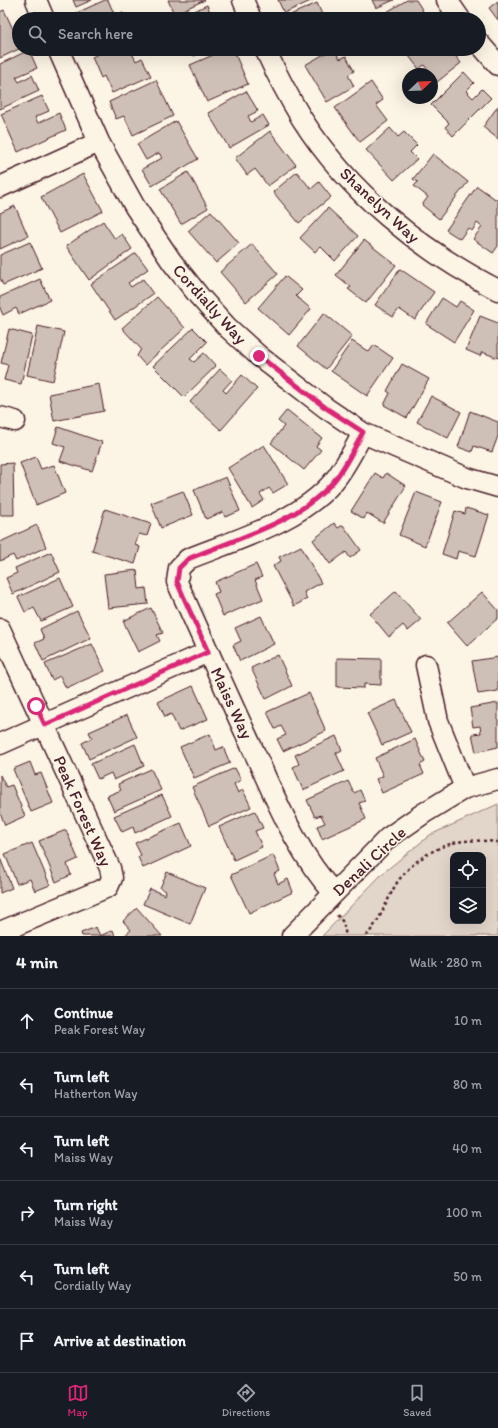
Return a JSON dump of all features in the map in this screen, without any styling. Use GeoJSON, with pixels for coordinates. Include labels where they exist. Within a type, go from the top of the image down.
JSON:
{"type":"FeatureCollection","features":[{"type":"Feature","properties":{"kind":"street"},"geometry":{"type":"LineString","coordinates":[[36,0],[41,12]]}},
{"type":"Feature","properties":{"kind":"street"},"geometry":{"type":"LineString","coordinates":[[243,0],[249,12]]}},
{"type":"Feature","properties":{"kind":"street"},"geometry":{"type":"LineString","coordinates":[[447,0],[455,12]]}},
{"type":"Feature","properties":{"kind":"street"},"geometry":{"type":"LineString","coordinates":[[486,51],[498,64]]}},
{"type":"Feature","properties":{"kind":"street","name":"Cordially Way"},"geometry":{"type":"LineString","coordinates":[[61,56],[99,142],[152,235],[199,296],[227,327],[259,356],[326,408],[363,432],[467,478],[498,487]]}},
{"type":"Feature","properties":{"kind":"street","name":"Shanelyn Way"},"geometry":{"type":"LineString","coordinates":[[268,56],[283,88],[302,120],[322,147],[355,186],[394,222],[431,252],[466,274],[498,290]]}},
{"type":"Feature","properties":{"kind":"street"},"geometry":{"type":"LineString","coordinates":[[0,187],[99,142]]}},
{"type":"Feature","properties":{"kind":"street","name":"Maiss Way"},"geometry":{"type":"LineString","coordinates":[[334,893],[318,875],[305,855],[284,814],[177,582],[179,568],[188,559],[289,518],[314,502],[334,482],[363,432]]}},
{"type":"Feature","properties":{"kind":"street","name":"Peak Forest Way"},"geometry":{"type":"LineString","coordinates":[[0,629],[110,868],[112,878],[108,887],[0,932]]}},
{"type":"Feature","properties":{"kind":"street"},"geometry":{"type":"LineString","coordinates":[[0,744],[208,652]]}},
{"type":"Feature","properties":{"kind":"street"},"geometry":{"type":"LineString","coordinates":[[426,665],[438,721],[465,788]]}},
{"type":"Feature","properties":{"kind":"street","name":"Denali Circle"},"geometry":{"type":"LineString","coordinates":[[292,936],[388,838],[424,813],[465,788],[498,779]]}},
{"type":"Feature","properties":{"kind":"path"},"geometry":{"type":"LineString","coordinates":[[366,936],[382,915],[404,873],[431,852],[450,844],[464,841],[498,842]]}},
{"type":"Feature","properties":{"kind":"path"},"geometry":{"type":"LineString","coordinates":[[337,915],[343,922],[346,936]]}},
{"type":"Feature","properties":{"kind":"shaded area"},"geometry":{"type":"Polygon","coordinates":[[[498,804],[498,936],[322,936],[383,873],[430,835],[498,804]]]}},
{"type":"Feature","properties":{"kind":"building"},"geometry":{"type":"Polygon","coordinates":[[[73,0],[92,0],[76,7],[73,0]]]}},
{"type":"Feature","properties":{"kind":"building"},"geometry":{"type":"Polygon","coordinates":[[[108,0],[113,12],[79,12],[108,0]]]}},
{"type":"Feature","properties":{"kind":"building"},"geometry":{"type":"Polygon","coordinates":[[[168,0],[205,0],[178,12],[173,12],[168,0]]]}},
{"type":"Feature","properties":{"kind":"building"},"geometry":{"type":"Polygon","coordinates":[[[278,0],[313,0],[286,12],[284,12],[278,0]]]}},
{"type":"Feature","properties":{"kind":"building"},"geometry":{"type":"Polygon","coordinates":[[[372,0],[394,0],[376,8],[372,0]]]}},
{"type":"Feature","properties":{"kind":"building"},"geometry":{"type":"Polygon","coordinates":[[[407,0],[416,0],[423,11],[421,12],[387,12],[407,0]]]}},
{"type":"Feature","properties":{"kind":"building"},"geometry":{"type":"Polygon","coordinates":[[[498,1],[498,20],[489,8],[498,1]]]}},
{"type":"Feature","properties":{"kind":"building"},"geometry":{"type":"Polygon","coordinates":[[[317,3],[321,12],[297,12],[317,3]]]}},
{"type":"Feature","properties":{"kind":"building"},"geometry":{"type":"Polygon","coordinates":[[[207,5],[210,12],[192,12],[207,5]]]}},
{"type":"Feature","properties":{"kind":"building"},"geometry":{"type":"Polygon","coordinates":[[[4,10],[12,27],[12,52],[0,58],[0,12],[4,10]]]}},
{"type":"Feature","properties":{"kind":"building"},"geometry":{"type":"Polygon","coordinates":[[[17,56],[32,56],[37,68],[16,77],[19,82],[32,75],[39,91],[0,109],[0,64],[17,56]]]}},
{"type":"Feature","properties":{"kind":"building"},"geometry":{"type":"Polygon","coordinates":[[[134,56],[136,61],[142,58],[151,76],[112,93],[104,76],[101,78],[92,57],[134,56]]]}},
{"type":"Feature","properties":{"kind":"building"},"geometry":{"type":"Polygon","coordinates":[[[211,56],[236,56],[248,84],[207,102],[190,65],[211,56]]]}},
{"type":"Feature","properties":{"kind":"building"},"geometry":{"type":"Polygon","coordinates":[[[321,56],[338,56],[340,59],[346,56],[354,71],[348,75],[354,86],[327,102],[305,65],[321,56]]]}},
{"type":"Feature","properties":{"kind":"building"},"geometry":{"type":"Polygon","coordinates":[[[409,56],[456,56],[461,63],[438,81],[438,68],[426,68],[424,65],[418,68],[409,56]]]}},
{"type":"Feature","properties":{"kind":"building"},"geometry":{"type":"Polygon","coordinates":[[[464,72],[474,83],[466,91],[473,98],[482,89],[491,98],[453,136],[445,127],[449,123],[431,105],[438,104],[438,98],[464,72]]]}},
{"type":"Feature","properties":{"kind":"building"},"geometry":{"type":"Polygon","coordinates":[[[156,80],[173,116],[133,135],[124,116],[116,119],[109,102],[156,80]]]}},
{"type":"Feature","properties":{"kind":"building"},"geometry":{"type":"Polygon","coordinates":[[[371,82],[383,100],[376,105],[388,121],[360,142],[335,108],[371,82]]]}},
{"type":"Feature","properties":{"kind":"building"},"geometry":{"type":"Polygon","coordinates":[[[246,91],[258,111],[248,116],[251,122],[263,115],[269,125],[229,148],[208,113],[246,91]]]}},
{"type":"Feature","properties":{"kind":"building"},"geometry":{"type":"Polygon","coordinates":[[[42,96],[49,111],[35,117],[38,123],[59,113],[66,130],[18,152],[1,114],[42,96]]]}},
{"type":"Feature","properties":{"kind":"building"},"geometry":{"type":"Polygon","coordinates":[[[498,106],[498,139],[483,127],[498,106]]]}},
{"type":"Feature","properties":{"kind":"building"},"geometry":{"type":"Polygon","coordinates":[[[176,121],[198,159],[152,186],[142,169],[162,158],[159,153],[146,160],[137,144],[176,121]]]}},
{"type":"Feature","properties":{"kind":"building"},"geometry":{"type":"Polygon","coordinates":[[[390,128],[398,137],[404,132],[417,145],[410,152],[417,159],[394,180],[366,150],[390,128]]]}},
{"type":"Feature","properties":{"kind":"building"},"geometry":{"type":"Polygon","coordinates":[[[270,131],[296,165],[268,186],[255,169],[247,175],[235,158],[270,131]]]}},
{"type":"Feature","properties":{"kind":"building"},"geometry":{"type":"Polygon","coordinates":[[[433,154],[468,182],[439,219],[422,205],[428,197],[414,186],[418,182],[413,179],[433,154]]]}},
{"type":"Feature","properties":{"kind":"building"},"geometry":{"type":"Polygon","coordinates":[[[188,172],[208,208],[181,224],[160,189],[188,172]]]}},
{"type":"Feature","properties":{"kind":"building"},"geometry":{"type":"Polygon","coordinates":[[[297,172],[311,189],[319,182],[331,197],[299,223],[273,192],[297,172]]]}},
{"type":"Feature","properties":{"kind":"building"},"geometry":{"type":"Polygon","coordinates":[[[83,174],[103,211],[60,233],[41,197],[83,174]]]}},
{"type":"Feature","properties":{"kind":"building"},"geometry":{"type":"Polygon","coordinates":[[[477,186],[498,201],[498,246],[493,253],[473,239],[482,227],[477,223],[472,231],[468,228],[460,239],[446,230],[477,186]]]}},
{"type":"Feature","properties":{"kind":"building"},"geometry":{"type":"Polygon","coordinates":[[[15,206],[28,236],[0,249],[0,213],[15,206]]]}},
{"type":"Feature","properties":{"kind":"building"},"geometry":{"type":"Polygon","coordinates":[[[328,208],[358,236],[335,261],[320,246],[315,252],[300,238],[328,208]]]}},
{"type":"Feature","properties":{"kind":"building"},"geometry":{"type":"Polygon","coordinates":[[[211,211],[239,243],[216,263],[188,231],[211,211]]]}},
{"type":"Feature","properties":{"kind":"building"},"geometry":{"type":"Polygon","coordinates":[[[103,221],[115,239],[122,234],[132,249],[89,280],[66,246],[103,221]]]}},
{"type":"Feature","properties":{"kind":"building"},"geometry":{"type":"Polygon","coordinates":[[[364,240],[396,265],[366,303],[348,289],[351,287],[336,275],[364,240]]]}},
{"type":"Feature","properties":{"kind":"building"},"geometry":{"type":"Polygon","coordinates":[[[30,242],[42,268],[3,285],[0,278],[0,255],[30,242]]]}},
{"type":"Feature","properties":{"kind":"building"},"geometry":{"type":"Polygon","coordinates":[[[252,244],[278,274],[246,302],[220,272],[252,244]]]}},
{"type":"Feature","properties":{"kind":"building"},"geometry":{"type":"Polygon","coordinates":[[[136,253],[148,269],[128,283],[131,287],[143,279],[153,294],[115,320],[91,284],[136,253]]]}},
{"type":"Feature","properties":{"kind":"building"},"geometry":{"type":"Polygon","coordinates":[[[400,269],[434,292],[415,320],[399,309],[393,317],[375,305],[400,269]]]}},
{"type":"Feature","properties":{"kind":"building"},"geometry":{"type":"Polygon","coordinates":[[[285,276],[302,290],[296,296],[311,309],[289,335],[258,308],[285,276]]]}},
{"type":"Feature","properties":{"kind":"building"},"geometry":{"type":"Polygon","coordinates":[[[40,279],[50,300],[19,314],[16,308],[3,315],[0,308],[0,297],[40,279]]]}},
{"type":"Feature","properties":{"kind":"building"},"geometry":{"type":"Polygon","coordinates":[[[157,297],[185,328],[145,365],[137,356],[141,349],[122,328],[157,297]]]}},
{"type":"Feature","properties":{"kind":"building"},"geometry":{"type":"Polygon","coordinates":[[[442,298],[456,307],[460,301],[474,310],[454,342],[426,324],[442,298]]]}},
{"type":"Feature","properties":{"kind":"building"},"geometry":{"type":"Polygon","coordinates":[[[324,313],[352,336],[326,369],[298,346],[324,313]]]}},
{"type":"Feature","properties":{"kind":"building"},"geometry":{"type":"Polygon","coordinates":[[[480,316],[498,323],[498,358],[482,352],[480,356],[466,350],[480,316]]]}},
{"type":"Feature","properties":{"kind":"building"},"geometry":{"type":"Polygon","coordinates":[[[38,326],[64,332],[53,381],[27,375],[38,326]]]}},
{"type":"Feature","properties":{"kind":"building"},"geometry":{"type":"Polygon","coordinates":[[[193,328],[207,342],[190,359],[194,362],[204,353],[216,366],[184,397],[153,366],[193,328]]]}},
{"type":"Feature","properties":{"kind":"building"},"geometry":{"type":"Polygon","coordinates":[[[9,329],[32,335],[21,384],[4,380],[8,365],[1,363],[9,329]]]}},
{"type":"Feature","properties":{"kind":"building"},"geometry":{"type":"Polygon","coordinates":[[[352,341],[369,352],[374,345],[393,358],[367,396],[331,371],[352,341]]]}},
{"type":"Feature","properties":{"kind":"building"},"geometry":{"type":"Polygon","coordinates":[[[402,364],[429,379],[407,418],[384,405],[390,393],[387,391],[402,364]]]}},
{"type":"Feature","properties":{"kind":"building"},"geometry":{"type":"Polygon","coordinates":[[[220,369],[232,380],[223,390],[226,393],[242,375],[257,389],[221,430],[190,402],[220,369]]]}},
{"type":"Feature","properties":{"kind":"building"},"geometry":{"type":"Polygon","coordinates":[[[99,384],[104,411],[54,421],[49,394],[99,384]]]}},
{"type":"Feature","properties":{"kind":"building"},"geometry":{"type":"Polygon","coordinates":[[[431,396],[461,412],[448,438],[417,422],[431,396]]]}},
{"type":"Feature","properties":{"kind":"building"},"geometry":{"type":"Polygon","coordinates":[[[287,410],[322,438],[316,446],[321,450],[304,470],[271,443],[284,426],[278,421],[287,410]]]}},
{"type":"Feature","properties":{"kind":"building"},"geometry":{"type":"Polygon","coordinates":[[[470,411],[498,422],[498,436],[492,452],[474,446],[472,452],[458,447],[470,411]]]}},
{"type":"Feature","properties":{"kind":"building"},"geometry":{"type":"Polygon","coordinates":[[[58,427],[102,442],[92,471],[60,461],[65,447],[53,443],[58,427]]]}},
{"type":"Feature","properties":{"kind":"building"},"geometry":{"type":"Polygon","coordinates":[[[264,445],[288,484],[273,493],[269,488],[260,494],[264,500],[252,508],[228,468],[264,445]]]}},
{"type":"Feature","properties":{"kind":"building"},"geometry":{"type":"Polygon","coordinates":[[[36,457],[41,469],[54,465],[65,493],[36,505],[20,463],[36,457]]]}},
{"type":"Feature","properties":{"kind":"building"},"geometry":{"type":"Polygon","coordinates":[[[13,463],[14,515],[0,515],[0,464],[13,463]]]}},
{"type":"Feature","properties":{"kind":"building"},"geometry":{"type":"Polygon","coordinates":[[[375,473],[383,478],[386,473],[406,486],[383,523],[367,513],[364,519],[351,511],[375,473]]]}},
{"type":"Feature","properties":{"kind":"building"},"geometry":{"type":"Polygon","coordinates":[[[226,477],[240,511],[225,517],[223,512],[206,519],[194,490],[226,477]]]}},
{"type":"Feature","properties":{"kind":"building"},"geometry":{"type":"Polygon","coordinates":[[[183,491],[193,515],[161,528],[151,503],[183,491]]]}},
{"type":"Feature","properties":{"kind":"building"},"geometry":{"type":"Polygon","coordinates":[[[416,492],[442,502],[425,546],[399,535],[416,492]]]}},
{"type":"Feature","properties":{"kind":"building"},"geometry":{"type":"Polygon","coordinates":[[[466,508],[489,515],[476,556],[458,551],[456,559],[442,554],[455,511],[465,514],[466,508]]]}},
{"type":"Feature","properties":{"kind":"building"},"geometry":{"type":"Polygon","coordinates":[[[105,509],[151,524],[147,536],[139,534],[135,545],[140,547],[135,564],[92,551],[105,509]]]}},
{"type":"Feature","properties":{"kind":"building"},"geometry":{"type":"Polygon","coordinates":[[[334,523],[338,528],[343,525],[361,550],[350,558],[346,552],[330,564],[313,540],[334,523]]]}},
{"type":"Feature","properties":{"kind":"building"},"geometry":{"type":"Polygon","coordinates":[[[37,525],[46,547],[16,561],[13,555],[0,561],[0,542],[37,525]]]}},
{"type":"Feature","properties":{"kind":"building"},"geometry":{"type":"Polygon","coordinates":[[[301,546],[321,583],[304,592],[307,599],[294,606],[273,566],[281,561],[279,557],[301,546]]]}},
{"type":"Feature","properties":{"kind":"building"},"geometry":{"type":"Polygon","coordinates":[[[51,552],[60,572],[13,594],[6,578],[17,573],[15,568],[51,552]]]}},
{"type":"Feature","properties":{"kind":"building"},"geometry":{"type":"Polygon","coordinates":[[[256,564],[262,577],[255,580],[263,599],[223,616],[214,594],[219,592],[215,582],[256,564]]]}},
{"type":"Feature","properties":{"kind":"building"},"geometry":{"type":"Polygon","coordinates":[[[137,570],[139,589],[146,588],[148,604],[108,608],[104,574],[137,570]]]}},
{"type":"Feature","properties":{"kind":"building"},"geometry":{"type":"Polygon","coordinates":[[[60,578],[73,607],[41,621],[34,608],[25,612],[18,597],[60,578]]]}},
{"type":"Feature","properties":{"kind":"building"},"geometry":{"type":"Polygon","coordinates":[[[396,591],[421,620],[408,631],[403,625],[389,637],[370,614],[396,591]]]}},
{"type":"Feature","properties":{"kind":"building"},"geometry":{"type":"Polygon","coordinates":[[[482,592],[498,610],[498,618],[467,646],[447,623],[482,592]]]}},
{"type":"Feature","properties":{"kind":"building"},"geometry":{"type":"Polygon","coordinates":[[[151,608],[163,633],[157,635],[160,641],[138,652],[123,621],[151,608]]]}},
{"type":"Feature","properties":{"kind":"building"},"geometry":{"type":"Polygon","coordinates":[[[77,611],[91,638],[43,661],[35,643],[44,639],[40,629],[77,611]]]}},
{"type":"Feature","properties":{"kind":"building"},"geometry":{"type":"Polygon","coordinates":[[[261,616],[274,644],[240,661],[233,645],[241,641],[235,628],[261,616]]]}},
{"type":"Feature","properties":{"kind":"building"},"geometry":{"type":"Polygon","coordinates":[[[92,644],[105,671],[66,688],[60,676],[52,680],[45,664],[92,644]]]}},
{"type":"Feature","properties":{"kind":"building"},"geometry":{"type":"Polygon","coordinates":[[[278,655],[292,686],[266,699],[251,668],[278,655]]]}},
{"type":"Feature","properties":{"kind":"building"},"geometry":{"type":"Polygon","coordinates":[[[498,657],[498,691],[478,694],[472,661],[498,657]]]}},
{"type":"Feature","properties":{"kind":"building"},"geometry":{"type":"Polygon","coordinates":[[[337,658],[381,659],[381,685],[364,684],[364,688],[337,687],[337,658]]]}},
{"type":"Feature","properties":{"kind":"building"},"geometry":{"type":"Polygon","coordinates":[[[193,686],[208,719],[179,731],[171,714],[165,717],[158,702],[193,686]]]}},
{"type":"Feature","properties":{"kind":"building"},"geometry":{"type":"Polygon","coordinates":[[[309,693],[326,731],[283,751],[277,739],[286,735],[281,726],[275,729],[267,712],[309,693]]]}},
{"type":"Feature","properties":{"kind":"building"},"geometry":{"type":"Polygon","coordinates":[[[396,700],[411,732],[382,745],[367,713],[396,700]]]}},
{"type":"Feature","properties":{"kind":"building"},"geometry":{"type":"Polygon","coordinates":[[[498,703],[498,747],[476,752],[472,734],[481,733],[480,726],[473,727],[470,708],[498,703]]]}},
{"type":"Feature","properties":{"kind":"building"},"geometry":{"type":"Polygon","coordinates":[[[127,715],[137,737],[89,759],[82,743],[92,738],[89,732],[127,715]]]}},
{"type":"Feature","properties":{"kind":"building"},"geometry":{"type":"Polygon","coordinates":[[[210,734],[216,750],[223,747],[230,763],[194,778],[180,747],[210,734]]]}},
{"type":"Feature","properties":{"kind":"building"},"geometry":{"type":"Polygon","coordinates":[[[336,736],[342,750],[336,753],[344,771],[303,790],[293,767],[299,764],[295,755],[336,736]]]}},
{"type":"Feature","properties":{"kind":"building"},"geometry":{"type":"Polygon","coordinates":[[[415,739],[425,762],[420,765],[424,774],[382,793],[376,779],[383,776],[375,758],[415,739]]]}},
{"type":"Feature","properties":{"kind":"building"},"geometry":{"type":"Polygon","coordinates":[[[135,744],[144,766],[114,780],[111,773],[98,779],[91,764],[135,744]]]}},
{"type":"Feature","properties":{"kind":"building"},"geometry":{"type":"Polygon","coordinates":[[[30,762],[35,775],[41,773],[53,803],[31,812],[13,769],[30,762]]]}},
{"type":"Feature","properties":{"kind":"building"},"geometry":{"type":"Polygon","coordinates":[[[235,768],[241,780],[234,784],[238,793],[243,790],[251,807],[209,826],[192,787],[235,768]]]}},
{"type":"Feature","properties":{"kind":"building"},"geometry":{"type":"Polygon","coordinates":[[[151,769],[161,790],[114,811],[107,796],[121,790],[118,784],[151,769]]]}},
{"type":"Feature","properties":{"kind":"building"},"geometry":{"type":"Polygon","coordinates":[[[0,775],[6,787],[12,785],[25,816],[5,825],[0,813],[0,775]]]}},
{"type":"Feature","properties":{"kind":"building"},"geometry":{"type":"Polygon","coordinates":[[[348,781],[354,793],[360,790],[365,801],[359,803],[366,819],[322,839],[317,826],[325,823],[321,815],[315,817],[307,800],[348,781]]]}},
{"type":"Feature","properties":{"kind":"building"},"geometry":{"type":"Polygon","coordinates":[[[162,795],[172,816],[135,833],[133,827],[122,832],[114,816],[162,795]]]}},
{"type":"Feature","properties":{"kind":"building"},"geometry":{"type":"Polygon","coordinates":[[[255,811],[263,828],[255,831],[262,847],[234,860],[219,827],[255,811]]]}},
{"type":"Feature","properties":{"kind":"building"},"geometry":{"type":"Polygon","coordinates":[[[181,823],[191,846],[143,868],[138,857],[141,855],[135,843],[181,823]]]}},
{"type":"Feature","properties":{"kind":"building"},"geometry":{"type":"Polygon","coordinates":[[[66,830],[78,859],[67,864],[71,875],[56,882],[39,841],[66,830]]]}},
{"type":"Feature","properties":{"kind":"building"},"geometry":{"type":"Polygon","coordinates":[[[32,843],[50,885],[35,891],[30,879],[17,884],[5,854],[32,843]]]}},
{"type":"Feature","properties":{"kind":"building"},"geometry":{"type":"Polygon","coordinates":[[[273,855],[280,871],[274,874],[278,884],[288,879],[293,892],[249,913],[231,875],[273,855]]]}},
{"type":"Feature","properties":{"kind":"building"},"geometry":{"type":"Polygon","coordinates":[[[0,858],[12,888],[0,893],[0,858]]]}},
{"type":"Feature","properties":{"kind":"building"},"geometry":{"type":"Polygon","coordinates":[[[167,872],[205,888],[190,924],[143,904],[150,889],[165,895],[166,891],[160,888],[167,872]]]}},
{"type":"Feature","properties":{"kind":"building"},"geometry":{"type":"Polygon","coordinates":[[[137,908],[162,936],[124,936],[131,930],[123,921],[137,908]]]}},
{"type":"Feature","properties":{"kind":"building"},"geometry":{"type":"Polygon","coordinates":[[[96,927],[100,936],[82,936],[81,933],[96,927]]]}},
{"type":"Feature","properties":{"kind":"building"},"geometry":{"type":"Polygon","coordinates":[[[113,930],[115,936],[100,936],[113,930]]]}},
{"type":"Feature","properties":{"kind":"route"},"geometry":{"type":"LineString","coordinates":[[36,706],[45,725],[208,652],[177,582],[179,568],[188,559],[289,518],[314,502],[334,482],[363,432],[326,408],[259,356]]}}]}
